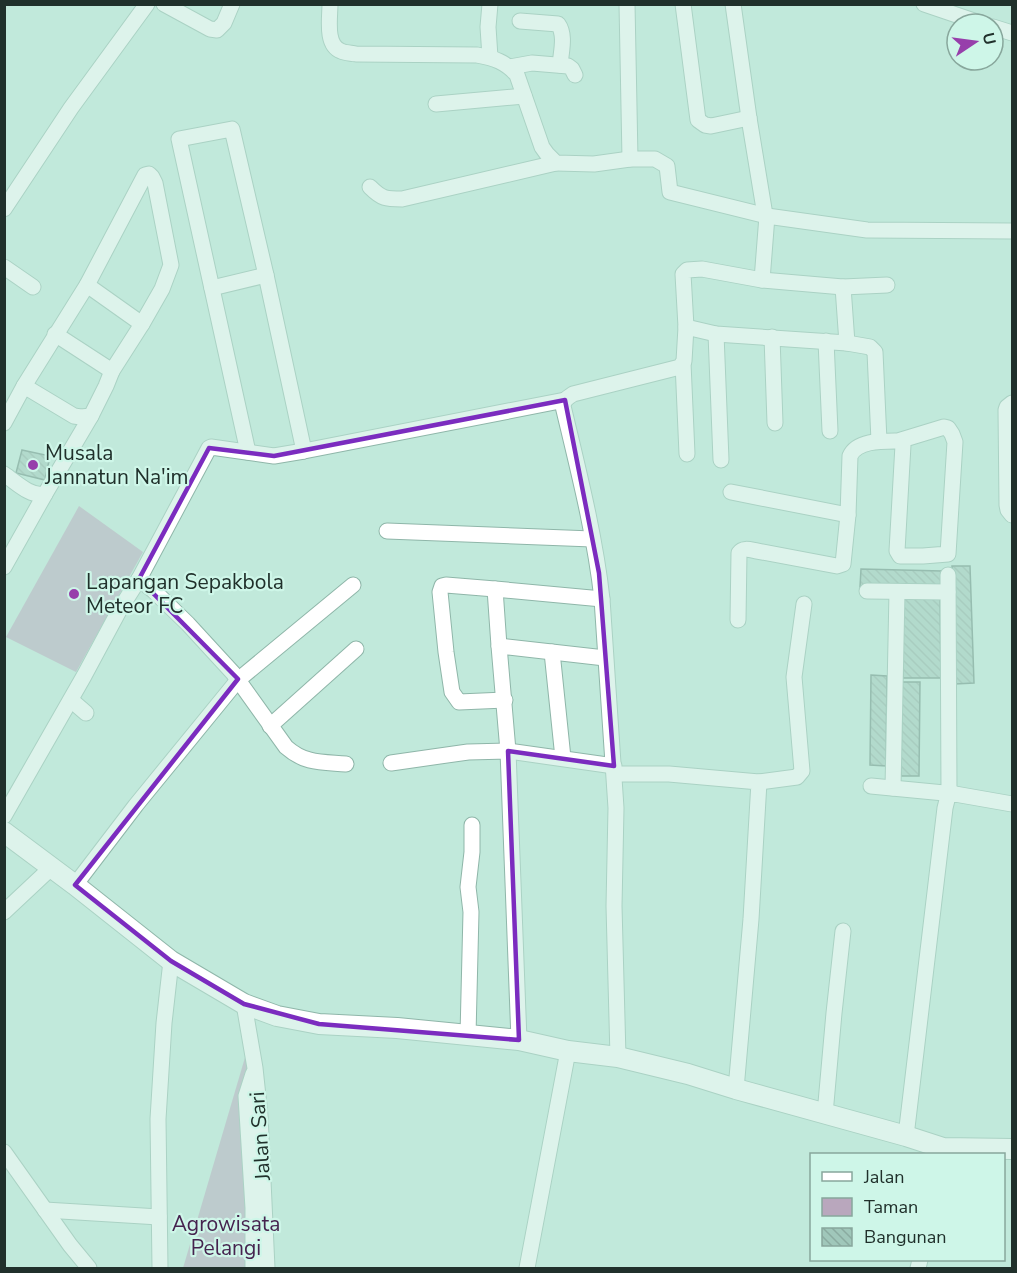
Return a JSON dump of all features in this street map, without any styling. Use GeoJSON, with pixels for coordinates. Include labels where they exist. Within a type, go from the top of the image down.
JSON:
{"type":"FeatureCollection","features":[{"type":"Feature","properties":{"kind":"main road"},"geometry":{"type":"LineString","coordinates":[[4,832],[52,867],[171,962],[244,1004],[277,1016],[319,1024],[397,1028],[519,1040],[568,1051],[618,1057],[688,1074],[906,1136],[942,1151],[1012,1149]]}},
{"type":"Feature","properties":{"kind":"street"},"geometry":{"type":"LineString","coordinates":[[4,209],[71,108],[147,4]]}},
{"type":"Feature","properties":{"kind":"street"},"geometry":{"type":"LineString","coordinates":[[164,4],[217,30],[224,23],[232,4]]}},
{"type":"Feature","properties":{"kind":"street"},"geometry":{"type":"LineString","coordinates":[[484,56],[490,4]]}},
{"type":"Feature","properties":{"kind":"street"},"geometry":{"type":"LineString","coordinates":[[627,4],[630,159]]}},
{"type":"Feature","properties":{"kind":"street"},"geometry":{"type":"LineString","coordinates":[[733,4],[749,118],[766,215],[762,280]]}},
{"type":"Feature","properties":{"kind":"street"},"geometry":{"type":"LineString","coordinates":[[924,4],[948,12]]}},
{"type":"Feature","properties":{"kind":"street"},"geometry":{"type":"LineString","coordinates":[[686,5],[698,120],[711,126],[749,118]]}},
{"type":"Feature","properties":{"kind":"street"},"geometry":{"type":"LineString","coordinates":[[327,6],[333,46],[353,60],[484,56],[510,67],[517,75],[542,147],[556,163]]}},
{"type":"Feature","properties":{"kind":"street"},"geometry":{"type":"LineString","coordinates":[[520,21],[558,24],[563,34],[560,65]]}},
{"type":"Feature","properties":{"kind":"street"},"geometry":{"type":"LineString","coordinates":[[510,67],[532,63],[560,65],[571,67],[575,75]]}},
{"type":"Feature","properties":{"kind":"street"},"geometry":{"type":"LineString","coordinates":[[436,104],[524,96]]}},
{"type":"Feature","properties":{"kind":"street"},"geometry":{"type":"LineString","coordinates":[[248,452],[179,139],[232,129],[304,451]]}},
{"type":"Feature","properties":{"kind":"street"},"geometry":{"type":"LineString","coordinates":[[370,187],[386,199],[402,199],[556,163],[594,164],[630,159],[655,159],[667,166],[670,192],[766,215],[867,230],[1012,231]]}},
{"type":"Feature","properties":{"kind":"street"},"geometry":{"type":"LineString","coordinates":[[4,423],[24,386],[87,285],[144,175],[149,174],[155,183],[171,265],[162,289],[112,371],[91,416],[45,494],[9,548],[4,567]]}},
{"type":"Feature","properties":{"kind":"street"},"geometry":{"type":"LineString","coordinates":[[4,267],[33,287]]}},
{"type":"Feature","properties":{"kind":"street"},"geometry":{"type":"LineString","coordinates":[[687,454],[683,363],[686,351],[684,271],[702,269],[762,280],[843,287],[886,285]]}},
{"type":"Feature","properties":{"kind":"street"},"geometry":{"type":"LineString","coordinates":[[212,288],[266,275]]}},
{"type":"Feature","properties":{"kind":"street"},"geometry":{"type":"LineString","coordinates":[[87,285],[142,324]]}},
{"type":"Feature","properties":{"kind":"street"},"geometry":{"type":"LineString","coordinates":[[843,287],[846,343]]}},
{"type":"Feature","properties":{"kind":"street"},"geometry":{"type":"LineString","coordinates":[[686,327],[716,334],[826,341],[870,347],[875,352],[879,441]]}},
{"type":"Feature","properties":{"kind":"street"},"geometry":{"type":"LineString","coordinates":[[56,334],[112,371]]}},
{"type":"Feature","properties":{"kind":"street"},"geometry":{"type":"LineString","coordinates":[[716,334],[721,460]]}},
{"type":"Feature","properties":{"kind":"street"},"geometry":{"type":"LineString","coordinates":[[772,337],[775,423]]}},
{"type":"Feature","properties":{"kind":"street"},"geometry":{"type":"LineString","coordinates":[[826,341],[830,431]]}},
{"type":"Feature","properties":{"kind":"street"},"geometry":{"type":"LineString","coordinates":[[4,816],[139,579],[209,448],[274,456],[304,451],[565,400],[573,394],[680,367],[683,363]]}},
{"type":"Feature","properties":{"kind":"street"},"geometry":{"type":"LineString","coordinates":[[24,386],[74,416],[91,416]]}},
{"type":"Feature","properties":{"kind":"street"},"geometry":{"type":"LineString","coordinates":[[565,400],[563,406],[599,573],[602,599],[616,808],[614,906],[618,1057]]}},
{"type":"Feature","properties":{"kind":"street"},"geometry":{"type":"LineString","coordinates":[[1012,403],[1006,410],[1009,457],[1007,505],[1012,515]]}},
{"type":"Feature","properties":{"kind":"street"},"geometry":{"type":"LineString","coordinates":[[738,620],[740,551],[743,549],[837,566],[843,564],[851,453],[854,449],[879,441],[898,441],[944,427],[948,428],[952,434],[955,442],[949,553],[946,555],[900,556],[898,553],[903,445],[898,441]]}},
{"type":"Feature","properties":{"kind":"street"},"geometry":{"type":"LineString","coordinates":[[4,474],[32,493],[45,494]]}},
{"type":"Feature","properties":{"kind":"street"},"geometry":{"type":"LineString","coordinates":[[731,492],[848,515]]}},
{"type":"Feature","properties":{"kind":"street"},"geometry":{"type":"LineString","coordinates":[[387,531],[592,539]]}},
{"type":"Feature","properties":{"kind":"street"},"geometry":{"type":"LineString","coordinates":[[948,575],[952,794]]}},
{"type":"Feature","properties":{"kind":"street"},"geometry":{"type":"LineString","coordinates":[[139,579],[188,624],[238,680],[285,747],[295,755],[309,760],[346,764]]}},
{"type":"Feature","properties":{"kind":"street"},"geometry":{"type":"LineString","coordinates":[[75,885],[136,805],[238,680],[353,585]]}},
{"type":"Feature","properties":{"kind":"street"},"geometry":{"type":"LineString","coordinates":[[505,700],[459,702],[454,696],[446,652],[440,592],[442,586],[602,599]]}},
{"type":"Feature","properties":{"kind":"street"},"geometry":{"type":"LineString","coordinates":[[495,590],[508,751],[519,1040]]}},
{"type":"Feature","properties":{"kind":"street"},"geometry":{"type":"LineString","coordinates":[[867,591],[948,592]]}},
{"type":"Feature","properties":{"kind":"street"},"geometry":{"type":"LineString","coordinates":[[892,788],[897,592]]}},
{"type":"Feature","properties":{"kind":"street"},"geometry":{"type":"LineString","coordinates":[[391,763],[468,752],[508,751],[562,758],[614,770],[759,782],[796,777],[802,771],[794,677],[804,604]]}},
{"type":"Feature","properties":{"kind":"street"},"geometry":{"type":"LineString","coordinates":[[499,646],[605,658]]}},
{"type":"Feature","properties":{"kind":"street"},"geometry":{"type":"LineString","coordinates":[[270,726],[356,649]]}},
{"type":"Feature","properties":{"kind":"street"},"geometry":{"type":"LineString","coordinates":[[552,652],[562,758]]}},
{"type":"Feature","properties":{"kind":"street"},"geometry":{"type":"LineString","coordinates":[[71,700],[86,713]]}},
{"type":"Feature","properties":{"kind":"street"},"geometry":{"type":"LineString","coordinates":[[736,1089],[751,919],[759,782]]}},
{"type":"Feature","properties":{"kind":"street"},"geometry":{"type":"LineString","coordinates":[[871,786],[952,794],[1012,804]]}},
{"type":"Feature","properties":{"kind":"street"},"geometry":{"type":"LineString","coordinates":[[906,1136],[945,808],[948,796],[952,794]]}},
{"type":"Feature","properties":{"kind":"street"},"geometry":{"type":"LineString","coordinates":[[468,1035],[471,912],[468,887],[472,825]]}},
{"type":"Feature","properties":{"kind":"street"},"geometry":{"type":"LineString","coordinates":[[4,912],[52,867]]}},
{"type":"Feature","properties":{"kind":"street"},"geometry":{"type":"LineString","coordinates":[[825,1114],[843,931]]}},
{"type":"Feature","properties":{"kind":"street"},"geometry":{"type":"LineString","coordinates":[[160,1269],[158,1119],[164,1023],[171,962]]}},
{"type":"Feature","properties":{"kind":"street","name":"Jalan Sari"},"geometry":{"type":"LineString","coordinates":[[244,1004],[260,1115],[267,1269]]}},
{"type":"Feature","properties":{"kind":"street"},"geometry":{"type":"LineString","coordinates":[[527,1269],[568,1051]]}},
{"type":"Feature","properties":{"kind":"street"},"geometry":{"type":"LineString","coordinates":[[253,1269],[253,1208],[246,1096],[255,1068]]}},
{"type":"Feature","properties":{"kind":"street"},"geometry":{"type":"LineString","coordinates":[[4,1152],[89,1269]]}},
{"type":"Feature","properties":{"kind":"street"},"geometry":{"type":"LineString","coordinates":[[45,1210],[159,1217]]}},
{"type":"Feature","properties":{"kind":"highlighted area"},"geometry":{"type":"Polygon","coordinates":[[[565,400],[599,573],[614,766],[508,751],[519,1040],[319,1024],[244,1004],[171,961],[75,885],[238,679],[139,579],[209,448],[274,456],[565,400]]]}},
{"type":"Feature","properties":{"kind":"green space","name":"Lapangan Sepakbola Meteor FC"},"geometry":{"type":"Polygon","coordinates":[[[79,506],[143,552],[76,672],[6,637],[79,506]]]}},
{"type":"Feature","properties":{"kind":"green space","name":"Agrowisata Pelangi"},"geometry":{"type":"Polygon","coordinates":[[[246,1054],[264,1268],[183,1268],[246,1054]]]}},
{"type":"Feature","properties":{"kind":"building","name":"Musala Jannatun Na'im"},"geometry":{"type":"Polygon","coordinates":[[[22,450],[50,456],[45,480],[16,473],[22,450]]]}},
{"type":"Feature","properties":{"kind":"building"},"geometry":{"type":"Polygon","coordinates":[[[952,566],[970,566],[974,683],[955,684],[952,566]]]}},
{"type":"Feature","properties":{"kind":"building"},"geometry":{"type":"Polygon","coordinates":[[[861,569],[942,571],[942,589],[860,587],[861,569]]]}},
{"type":"Feature","properties":{"kind":"building"},"geometry":{"type":"Polygon","coordinates":[[[902,597],[940,597],[941,678],[903,678],[902,597]]]}},
{"type":"Feature","properties":{"kind":"building"},"geometry":{"type":"Polygon","coordinates":[[[871,675],[887,676],[886,766],[870,765],[871,675]]]}},
{"type":"Feature","properties":{"kind":"building"},"geometry":{"type":"Polygon","coordinates":[[[902,682],[920,682],[919,776],[901,776],[902,682]]]}},
{"type":"Feature","properties":{"kind":"place","name":"Musala Jannatun Na'im"},"geometry":{"type":"Point","coordinates":[33,465]}},
{"type":"Feature","properties":{"kind":"place","name":"Lapangan Sepakbola Meteor FC"},"geometry":{"type":"Point","coordinates":[74,594]}}]}
